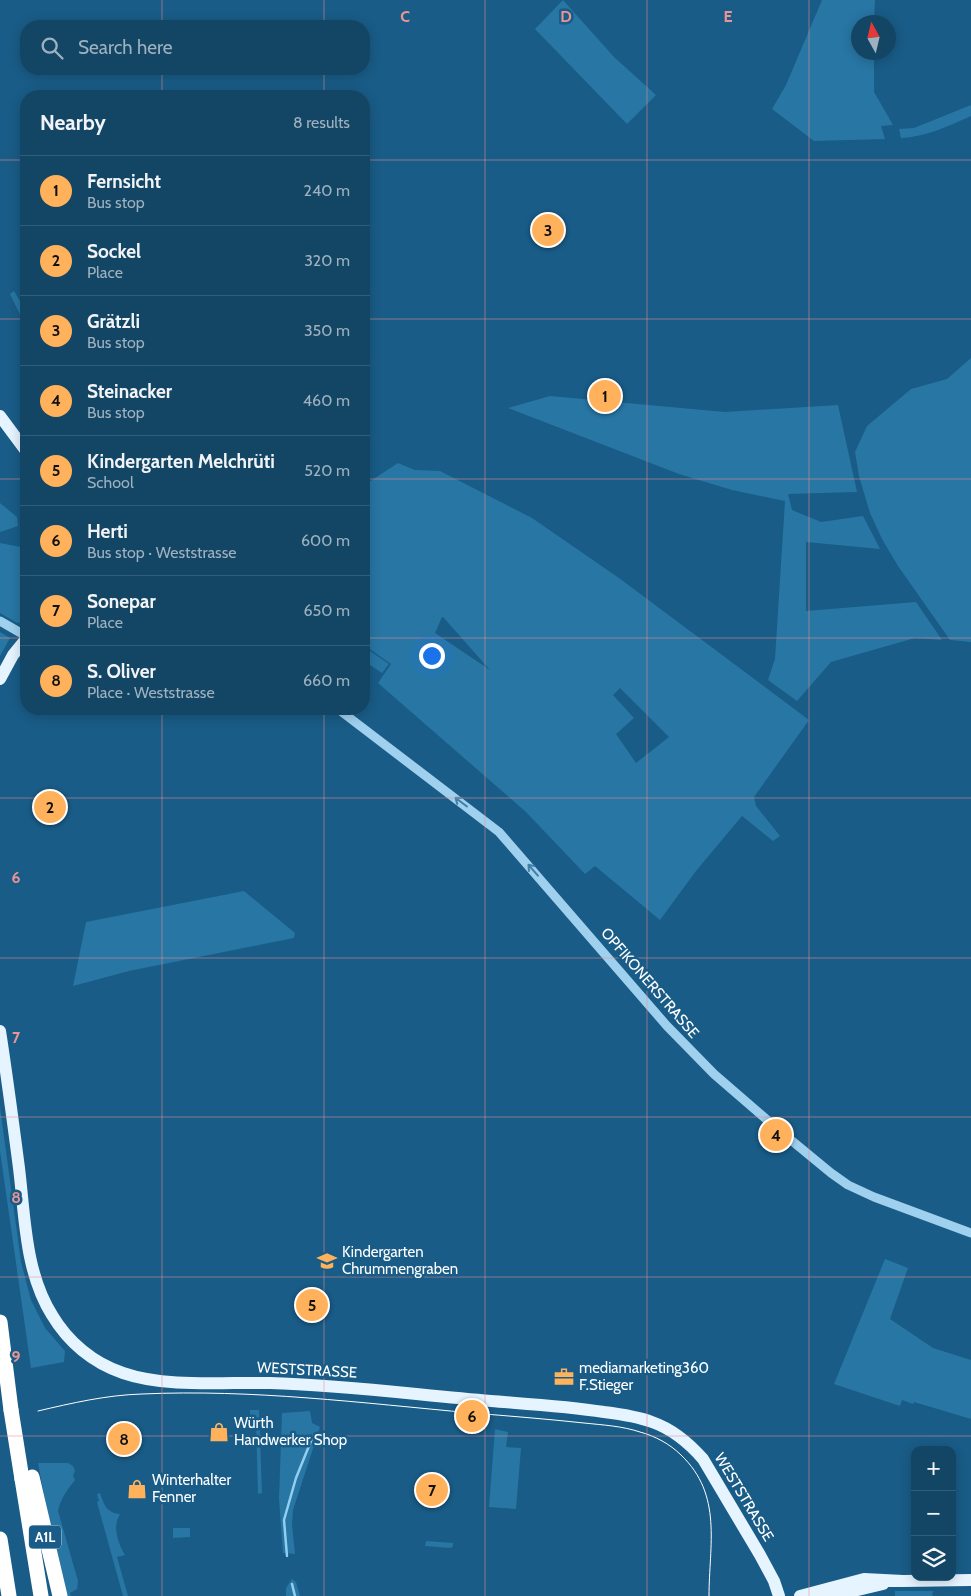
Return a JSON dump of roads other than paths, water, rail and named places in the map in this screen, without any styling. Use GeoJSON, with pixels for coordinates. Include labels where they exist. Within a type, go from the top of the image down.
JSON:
{"type":"FeatureCollection","features":[{"type":"Feature","properties":{"kind":"highway"},"geometry":{"type":"LineString","coordinates":[[0,1322],[27,1478],[41,1596]]}},
{"type":"Feature","properties":{"kind":"highway","name":"A1L"},"geometry":{"type":"LineString","coordinates":[[27,1478],[60,1596]]}},
{"type":"Feature","properties":{"kind":"highway"},"geometry":{"type":"LineString","coordinates":[[0,1539],[9,1596]]}},
{"type":"Feature","properties":{"kind":"highway"},"geometry":{"type":"LineString","coordinates":[[36,1596],[37,1572]]}},
{"type":"Feature","properties":{"kind":"main road"},"geometry":{"type":"LineString","coordinates":[[0,416],[20,442]]}},
{"type":"Feature","properties":{"kind":"main road"},"geometry":{"type":"LineString","coordinates":[[0,679],[20,646]]}},
{"type":"Feature","properties":{"kind":"main road","name":"WESTSTRASSE"},"geometry":{"type":"LineString","coordinates":[[0,1031],[28,1240],[36,1281],[52,1315],[64,1332],[91,1357],[124,1374],[158,1380],[334,1387],[582,1409],[638,1417],[653,1422],[680,1438],[703,1459],[760,1555],[774,1581],[779,1596]]}},
{"type":"Feature","properties":{"kind":"main road"},"geometry":{"type":"LineString","coordinates":[[800,1596],[864,1579],[903,1581],[971,1580]]}},
{"type":"Feature","properties":{"kind":"main road"},"geometry":{"type":"LineString","coordinates":[[832,1596],[903,1581]]}},
{"type":"Feature","properties":{"kind":"street"},"geometry":{"type":"LineString","coordinates":[[0,621],[20,633]]}},
{"type":"Feature","properties":{"kind":"street","name":"OPFIKONERSTRASSE"},"geometry":{"type":"LineString","coordinates":[[346,715],[499,832],[667,1026],[707,1067],[753,1109],[848,1185],[874,1197],[971,1233]]}},
{"type":"Feature","properties":{"kind":"waterway"},"geometry":{"type":"LineString","coordinates":[[287,1556],[284,1520],[296,1478],[313,1436]]}},
{"type":"Feature","properties":{"kind":"waterway"},"geometry":{"type":"LineString","coordinates":[[292,1584],[295,1596]]}},
{"type":"Feature","properties":{"kind":"tram line"},"geometry":{"type":"LineString","coordinates":[[38,1411],[116,1396],[224,1393],[348,1401],[612,1426],[633,1430],[657,1438],[677,1451],[694,1470],[703,1487],[711,1521],[709,1596]]}},
{"type":"Feature","properties":{"kind":"place","name":"Grätzli"},"geometry":{"type":"Point","coordinates":[548,230]}},
{"type":"Feature","properties":{"kind":"place","name":"Fernsicht"},"geometry":{"type":"Point","coordinates":[605,396]}},
{"type":"Feature","properties":{"kind":"place","name":"Sockel"},"geometry":{"type":"Point","coordinates":[50,807]}},
{"type":"Feature","properties":{"kind":"place","name":"Steinacker"},"geometry":{"type":"Point","coordinates":[776,1135]}},
{"type":"Feature","properties":{"kind":"place","name":"Kindergarten Chrummengraben"},"geometry":{"type":"Point","coordinates":[327,1261]}},
{"type":"Feature","properties":{"kind":"place","name":"Kindergarten Melchrüti"},"geometry":{"type":"Point","coordinates":[312,1305]}},
{"type":"Feature","properties":{"kind":"place","name":"mediamarketing360 F.Stieger"},"geometry":{"type":"Point","coordinates":[564,1377]}},
{"type":"Feature","properties":{"kind":"place","name":"Herti"},"geometry":{"type":"Point","coordinates":[472,1416]}},
{"type":"Feature","properties":{"kind":"place","name":"Würth Handwerker Shop"},"geometry":{"type":"Point","coordinates":[219,1432]}},
{"type":"Feature","properties":{"kind":"place","name":"S. Oliver"},"geometry":{"type":"Point","coordinates":[124,1439]}},
{"type":"Feature","properties":{"kind":"place","name":"Winterhalter Fenner"},"geometry":{"type":"Point","coordinates":[137,1489]}},
{"type":"Feature","properties":{"kind":"place","name":"Sonepar"},"geometry":{"type":"Point","coordinates":[432,1490]}}]}
